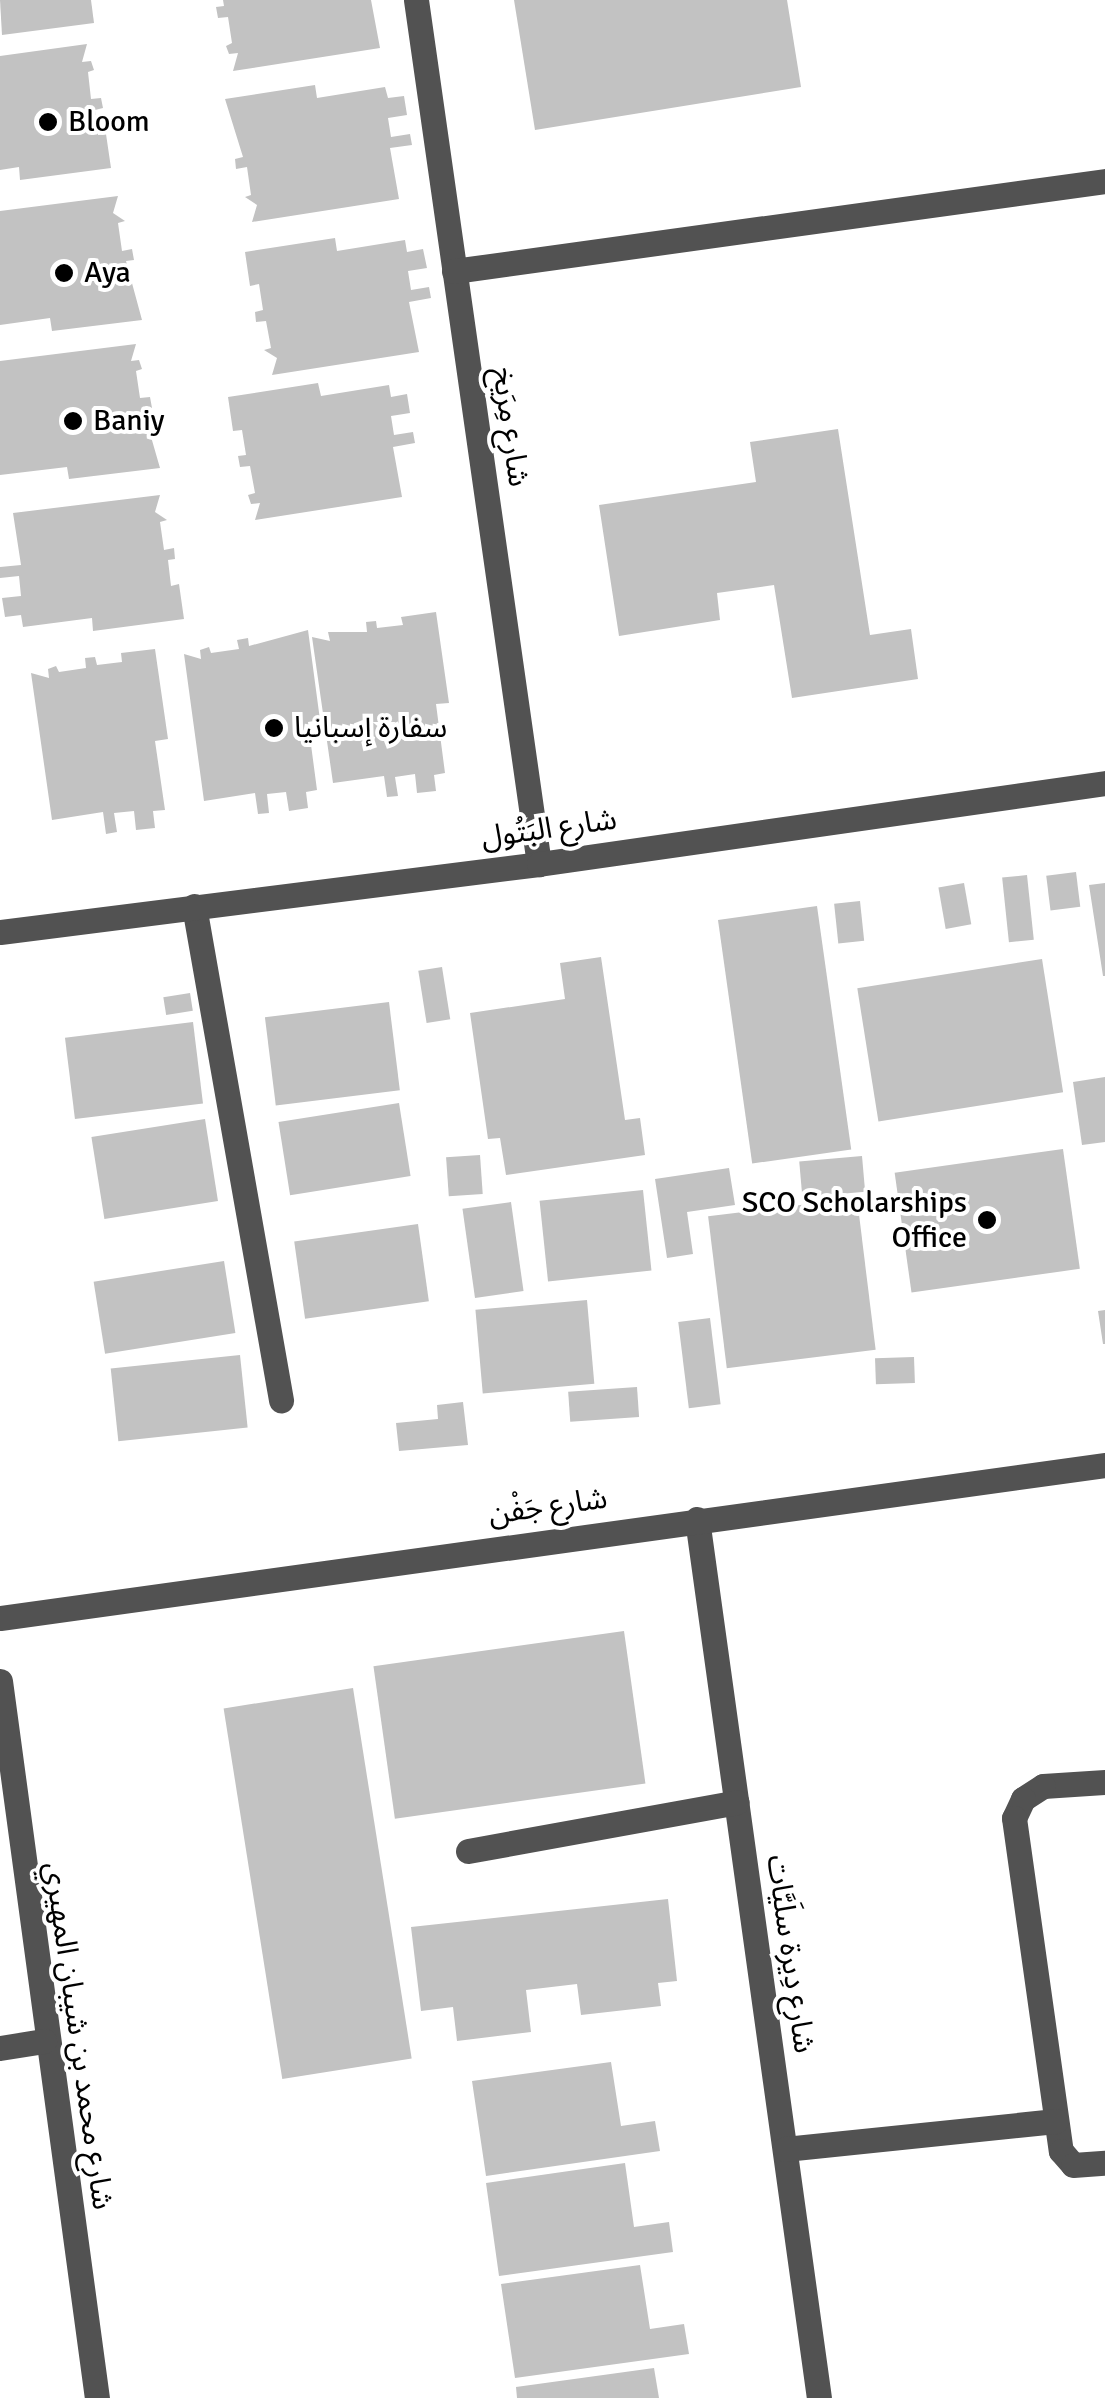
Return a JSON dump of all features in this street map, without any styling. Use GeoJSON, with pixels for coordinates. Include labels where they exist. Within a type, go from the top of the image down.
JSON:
{"type":"FeatureCollection","features":[{"type":"Feature","properties":{"kind":"street","name":"شارع مِرَيخ"},"geometry":{"type":"LineString","coordinates":[[416,0],[539,864]]}},
{"type":"Feature","properties":{"kind":"street"},"geometry":{"type":"LineString","coordinates":[[454,272],[1105,180]]}},
{"type":"Feature","properties":{"kind":"street","name":"شارع البَتُول"},"geometry":{"type":"LineString","coordinates":[[0,932],[539,864],[1105,784]]}},
{"type":"Feature","properties":{"kind":"street"},"geometry":{"type":"LineString","coordinates":[[194,906],[281,1400]]}},
{"type":"Feature","properties":{"kind":"street","name":"شارع جَفْن"},"geometry":{"type":"LineString","coordinates":[[0,1618],[1105,1464]]}},
{"type":"Feature","properties":{"kind":"street","name":"شارع دِيرة سلَيَّات"},"geometry":{"type":"LineString","coordinates":[[698,1519],[819,2398]]}},
{"type":"Feature","properties":{"kind":"street","name":"شارع محمد بن شيبان المهيري"},"geometry":{"type":"LineString","coordinates":[[0,1681],[44,2041],[97,2398]]}},
{"type":"Feature","properties":{"kind":"street"},"geometry":{"type":"LineString","coordinates":[[1105,1782],[1043,1786],[1022,1799],[1014,1818],[1060,2152],[1073,2165],[1105,2163]]}},
{"type":"Feature","properties":{"kind":"street"},"geometry":{"type":"LineString","coordinates":[[468,1850],[737,1802]]}},
{"type":"Feature","properties":{"kind":"street"},"geometry":{"type":"LineString","coordinates":[[0,2048],[44,2041]]}},
{"type":"Feature","properties":{"kind":"street"},"geometry":{"type":"LineString","coordinates":[[784,2149],[1056,2121]]}},
{"type":"Feature","properties":{"kind":"building"},"geometry":{"type":"Polygon","coordinates":[[[0,0],[91,0],[94,23],[2,35],[0,0]]]}},
{"type":"Feature","properties":{"kind":"building"},"geometry":{"type":"Polygon","coordinates":[[[223,0],[371,0],[380,48],[233,71],[238,53],[229,54],[226,46],[232,43],[228,17],[218,18],[216,7],[224,6],[223,0]]]}},
{"type":"Feature","properties":{"kind":"building"},"geometry":{"type":"Polygon","coordinates":[[[514,0],[787,0],[801,87],[535,130],[514,0]]]}},
{"type":"Feature","properties":{"kind":"building","name":"Bloom"},"geometry":{"type":"Polygon","coordinates":[[[87,44],[82,62],[91,61],[94,70],[88,72],[91,99],[101,98],[103,108],[95,110],[98,135],[106,134],[111,168],[20,180],[19,167],[0,170],[0,56],[87,44]]]}},
{"type":"Feature","properties":{"kind":"building"},"geometry":{"type":"Polygon","coordinates":[[[315,85],[317,98],[385,87],[388,98],[404,96],[407,115],[388,118],[391,137],[410,134],[412,145],[390,148],[399,199],[252,222],[257,205],[245,197],[251,195],[247,167],[236,169],[235,159],[243,157],[225,99],[315,85]]]}},
{"type":"Feature","properties":{"kind":"building","name":"Aya"},"geometry":{"type":"Polygon","coordinates":[[[118,196],[113,213],[125,221],[118,223],[122,251],[132,249],[134,260],[126,261],[142,320],[52,331],[50,318],[0,325],[0,211],[118,196]]]}},
{"type":"Feature","properties":{"kind":"building"},"geometry":{"type":"Polygon","coordinates":[[[335,238],[337,251],[405,240],[407,252],[423,249],[427,268],[408,271],[411,290],[429,287],[431,298],[409,302],[419,352],[272,375],[277,358],[264,350],[271,348],[266,321],[256,322],[255,312],[263,310],[259,284],[250,286],[245,252],[335,238]]]}},
{"type":"Feature","properties":{"kind":"building","name":"Baniy"},"geometry":{"type":"Polygon","coordinates":[[[136,344],[131,361],[139,360],[142,369],[136,371],[140,398],[150,397],[152,408],[143,409],[160,468],[69,479],[67,467],[0,475],[0,361],[136,344]]]}},
{"type":"Feature","properties":{"kind":"building"},"geometry":{"type":"Polygon","coordinates":[[[318,383],[321,396],[389,385],[391,397],[407,394],[410,413],[391,416],[394,435],[413,432],[415,443],[393,447],[402,497],[255,520],[260,503],[251,504],[248,495],[255,493],[250,466],[240,467],[238,456],[246,455],[242,430],[233,431],[228,397],[318,383]]]}},
{"type":"Feature","properties":{"kind":"building"},"geometry":{"type":"Polygon","coordinates":[[[838,429],[870,635],[911,629],[918,679],[792,698],[774,585],[717,593],[720,620],[619,636],[599,505],[756,482],[750,442],[838,429]]]}},
{"type":"Feature","properties":{"kind":"building"},"geometry":{"type":"Polygon","coordinates":[[[160,495],[155,512],[167,520],[160,522],[164,550],[174,548],[175,559],[168,560],[171,586],[179,584],[184,619],[93,631],[92,618],[23,627],[21,615],[5,617],[2,598],[21,596],[19,576],[0,578],[0,567],[21,565],[13,513],[160,495]]]}},
{"type":"Feature","properties":{"kind":"building"},"geometry":{"type":"Polygon","coordinates":[[[436,612],[449,703],[436,704],[445,773],[434,775],[436,791],[417,793],[415,774],[395,777],[398,796],[387,797],[384,776],[333,783],[312,637],[330,641],[328,632],[367,632],[366,622],[376,621],[377,628],[403,625],[401,617],[436,612]]]}},
{"type":"Feature","properties":{"kind":"building"},"geometry":{"type":"Polygon","coordinates":[[[308,630],[320,720],[308,722],[317,790],[306,792],[308,808],[289,811],[286,792],[267,794],[269,813],[258,814],[255,793],[204,801],[184,654],[201,659],[200,650],[209,647],[211,653],[239,649],[237,640],[248,638],[249,646],[308,630]]]}},
{"type":"Feature","properties":{"kind":"building"},"geometry":{"type":"Polygon","coordinates":[[[155,649],[168,739],[155,741],[165,810],[153,811],[155,828],[136,830],[134,811],[114,813],[117,832],[106,834],[103,812],[52,820],[31,673],[49,678],[48,669],[56,666],[59,672],[86,668],[85,658],[95,657],[97,665],[122,662],[121,653],[155,649]]]}},
{"type":"Feature","properties":{"kind":"building"},"geometry":{"type":"Polygon","coordinates":[[[1076,872],[1080,907],[1050,910],[1046,876],[1076,872]]]}},
{"type":"Feature","properties":{"kind":"building"},"geometry":{"type":"Polygon","coordinates":[[[1027,875],[1034,940],[1009,942],[1002,878],[1027,875]]]}},
{"type":"Feature","properties":{"kind":"building"},"geometry":{"type":"Polygon","coordinates":[[[964,883],[971,924],[946,929],[938,888],[964,883]]]}},
{"type":"Feature","properties":{"kind":"building"},"geometry":{"type":"Polygon","coordinates":[[[1105,883],[1105,976],[1103,976],[1089,885],[1105,883]]]}},
{"type":"Feature","properties":{"kind":"building"},"geometry":{"type":"Polygon","coordinates":[[[860,901],[864,941],[838,943],[834,904],[860,901]]]}},
{"type":"Feature","properties":{"kind":"building"},"geometry":{"type":"Polygon","coordinates":[[[817,906],[851,1150],[752,1164],[718,920],[817,906]]]}},
{"type":"Feature","properties":{"kind":"building"},"geometry":{"type":"Polygon","coordinates":[[[601,957],[625,1120],[640,1118],[645,1155],[506,1175],[500,1138],[488,1139],[470,1013],[565,999],[560,963],[601,957]]]}},
{"type":"Feature","properties":{"kind":"building"},"geometry":{"type":"Polygon","coordinates":[[[1042,959],[1063,1092],[878,1122],[857,988],[1042,959]]]}},
{"type":"Feature","properties":{"kind":"building"},"geometry":{"type":"Polygon","coordinates":[[[442,967],[450,1019],[427,1023],[418,971],[442,967]]]}},
{"type":"Feature","properties":{"kind":"building"},"geometry":{"type":"Polygon","coordinates":[[[190,993],[193,1011],[166,1015],[163,997],[190,993]]]}},
{"type":"Feature","properties":{"kind":"building"},"geometry":{"type":"Polygon","coordinates":[[[389,1002],[400,1090],[276,1106],[265,1017],[389,1002]]]}},
{"type":"Feature","properties":{"kind":"building"},"geometry":{"type":"Polygon","coordinates":[[[193,1022],[203,1103],[75,1119],[65,1038],[193,1022]]]}},
{"type":"Feature","properties":{"kind":"building"},"geometry":{"type":"Polygon","coordinates":[[[1105,1077],[1105,1142],[1082,1145],[1073,1082],[1105,1077]]]}},
{"type":"Feature","properties":{"kind":"building"},"geometry":{"type":"Polygon","coordinates":[[[399,1103],[411,1176],[290,1195],[279,1122],[399,1103]]]}},
{"type":"Feature","properties":{"kind":"building"},"geometry":{"type":"Polygon","coordinates":[[[205,1119],[218,1201],[104,1219],[91,1137],[205,1119]]]}},
{"type":"Feature","properties":{"kind":"building","name":"SCO Scholarships Office"},"geometry":{"type":"Polygon","coordinates":[[[1063,1149],[1080,1269],[911,1292],[895,1173],[1063,1149]]]}},
{"type":"Feature","properties":{"kind":"building"},"geometry":{"type":"Polygon","coordinates":[[[480,1155],[483,1194],[449,1196],[446,1157],[480,1155]]]}},
{"type":"Feature","properties":{"kind":"building"},"geometry":{"type":"Polygon","coordinates":[[[862,1156],[865,1192],[802,1197],[799,1161],[862,1156]]]}},
{"type":"Feature","properties":{"kind":"building"},"geometry":{"type":"Polygon","coordinates":[[[729,1168],[735,1205],[687,1212],[693,1254],[667,1258],[655,1179],[729,1168]]]}},
{"type":"Feature","properties":{"kind":"building"},"geometry":{"type":"Polygon","coordinates":[[[643,1190],[651,1271],[548,1281],[540,1201],[643,1190]]]}},
{"type":"Feature","properties":{"kind":"building"},"geometry":{"type":"Polygon","coordinates":[[[857,1198],[876,1350],[727,1368],[708,1216],[857,1198]]]}},
{"type":"Feature","properties":{"kind":"building"},"geometry":{"type":"Polygon","coordinates":[[[511,1202],[524,1291],[475,1298],[462,1209],[511,1202]]]}},
{"type":"Feature","properties":{"kind":"building"},"geometry":{"type":"Polygon","coordinates":[[[418,1224],[429,1301],[305,1319],[294,1241],[418,1224]]]}},
{"type":"Feature","properties":{"kind":"building"},"geometry":{"type":"Polygon","coordinates":[[[224,1261],[235,1333],[105,1354],[94,1282],[224,1261]]]}},
{"type":"Feature","properties":{"kind":"building"},"geometry":{"type":"Polygon","coordinates":[[[587,1300],[594,1384],[483,1393],[475,1310],[587,1300]]]}},
{"type":"Feature","properties":{"kind":"building"},"geometry":{"type":"Polygon","coordinates":[[[1105,1310],[1105,1344],[1103,1344],[1098,1311],[1105,1310]]]}},
{"type":"Feature","properties":{"kind":"building"},"geometry":{"type":"Polygon","coordinates":[[[710,1318],[721,1404],[689,1408],[678,1322],[710,1318]]]}},
{"type":"Feature","properties":{"kind":"building"},"geometry":{"type":"Polygon","coordinates":[[[240,1355],[248,1428],[118,1441],[111,1369],[240,1355]]]}},
{"type":"Feature","properties":{"kind":"building"},"geometry":{"type":"Polygon","coordinates":[[[914,1357],[915,1383],[876,1384],[875,1358],[914,1357]]]}},
{"type":"Feature","properties":{"kind":"building"},"geometry":{"type":"Polygon","coordinates":[[[637,1387],[639,1417],[570,1422],[568,1392],[637,1387]]]}},
{"type":"Feature","properties":{"kind":"building"},"geometry":{"type":"Polygon","coordinates":[[[463,1402],[468,1445],[399,1451],[396,1423],[438,1419],[437,1405],[463,1402]]]}},
{"type":"Feature","properties":{"kind":"building"},"geometry":{"type":"Polygon","coordinates":[[[624,1631],[645,1784],[395,1819],[373,1666],[624,1631]]]}},
{"type":"Feature","properties":{"kind":"building"},"geometry":{"type":"Polygon","coordinates":[[[353,1688],[412,2058],[282,2079],[224,1708],[353,1688]]]}},
{"type":"Feature","properties":{"kind":"building"},"geometry":{"type":"Polygon","coordinates":[[[668,1899],[677,1981],[658,1983],[661,2006],[581,2015],[577,1984],[526,1990],[531,2032],[457,2041],[453,2007],[421,2011],[411,1927],[668,1899]]]}},
{"type":"Feature","properties":{"kind":"building"},"geometry":{"type":"Polygon","coordinates":[[[611,2062],[621,2126],[655,2121],[660,2151],[486,2176],[472,2081],[611,2062]]]}},
{"type":"Feature","properties":{"kind":"building"},"geometry":{"type":"Polygon","coordinates":[[[625,2163],[634,2227],[669,2222],[673,2252],[499,2276],[486,2183],[625,2163]]]}},
{"type":"Feature","properties":{"kind":"building"},"geometry":{"type":"Polygon","coordinates":[[[640,2265],[650,2329],[684,2324],[689,2354],[515,2378],[501,2284],[640,2265]]]}},
{"type":"Feature","properties":{"kind":"building"},"geometry":{"type":"Polygon","coordinates":[[[654,2368],[659,2398],[517,2398],[516,2387],[654,2368]]]}},
{"type":"Feature","properties":{"kind":"place","name":"Bloom"},"geometry":{"type":"Point","coordinates":[48,122]}},
{"type":"Feature","properties":{"kind":"place","name":"Aya"},"geometry":{"type":"Point","coordinates":[64,273]}},
{"type":"Feature","properties":{"kind":"place","name":"Baniy"},"geometry":{"type":"Point","coordinates":[73,421]}},
{"type":"Feature","properties":{"kind":"place","name":"سفارة إسبانيا"},"geometry":{"type":"Point","coordinates":[274,728]}},
{"type":"Feature","properties":{"kind":"place","name":"SCO Scholarships Office"},"geometry":{"type":"Point","coordinates":[987,1220]}}]}
